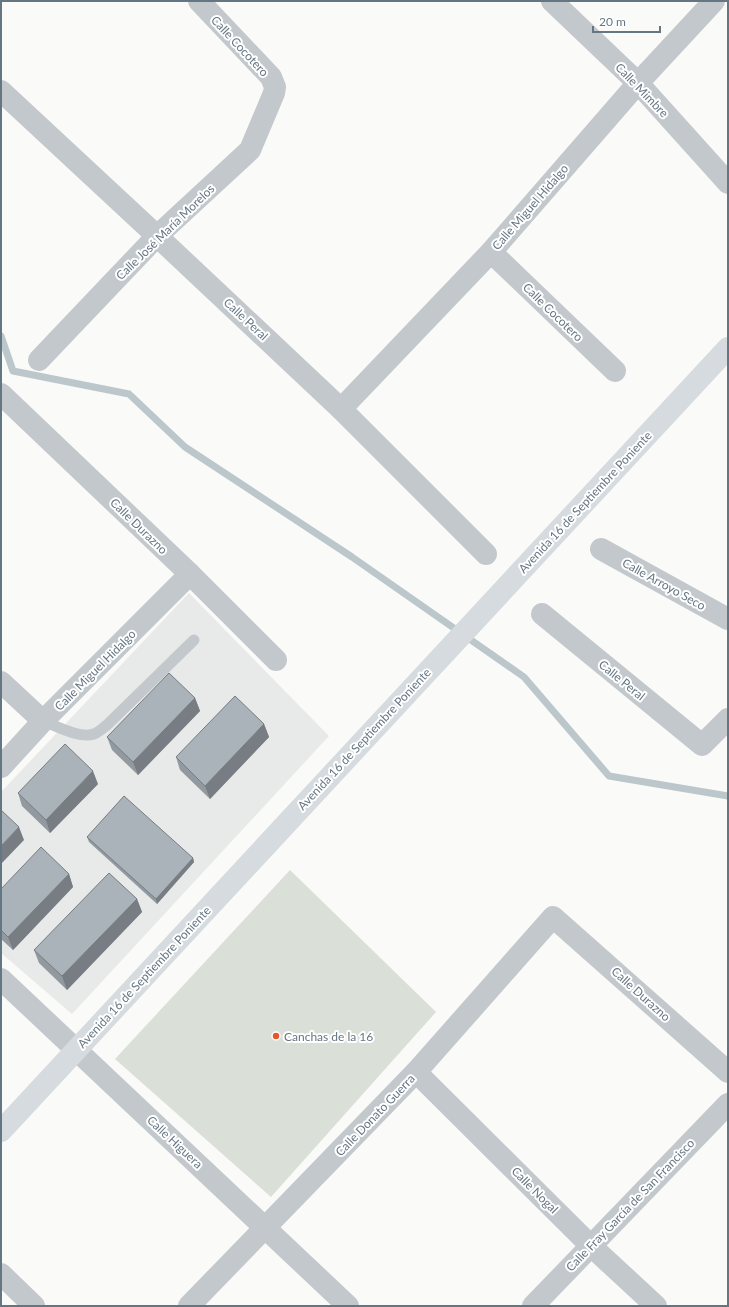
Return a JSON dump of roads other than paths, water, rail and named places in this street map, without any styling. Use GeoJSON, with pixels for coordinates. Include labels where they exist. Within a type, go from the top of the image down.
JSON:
{"type":"FeatureCollection","features":[{"type":"Feature","properties":{"kind":"main road","name":"Avenida 16 de Septiembre Poniente"},"geometry":{"type":"LineString","coordinates":[[1,1131],[728,348]]}},
{"type":"Feature","properties":{"kind":"street","name":"Calle Cocotero"},"geometry":{"type":"LineString","coordinates":[[199,1],[271,77],[275,87],[274,93]]}},
{"type":"Feature","properties":{"kind":"street","name":"Calle Mimbre"},"geometry":{"type":"LineString","coordinates":[[552,1],[638,83],[728,183]]}},
{"type":"Feature","properties":{"kind":"street","name":"Calle Miguel Hidalgo"},"geometry":{"type":"LineString","coordinates":[[341,409],[491,252],[638,83],[714,1]]}},
{"type":"Feature","properties":{"kind":"street","name":"Calle Peral"},"geometry":{"type":"LineString","coordinates":[[1,91],[158,236],[341,409],[486,554]]}},
{"type":"Feature","properties":{"kind":"street","name":"Calle José María Morelos"},"geometry":{"type":"LineString","coordinates":[[39,360],[158,236],[250,150],[274,93]]}},
{"type":"Feature","properties":{"kind":"street","name":"Calle Cocotero"},"geometry":{"type":"LineString","coordinates":[[491,252],[615,371]]}},
{"type":"Feature","properties":{"kind":"street","name":"Calle Durazno"},"geometry":{"type":"LineString","coordinates":[[2,396],[190,574],[276,660]]}},
{"type":"Feature","properties":{"kind":"street","name":"Calle Arroyo Seco"},"geometry":{"type":"LineString","coordinates":[[601,549],[728,619]]}},
{"type":"Feature","properties":{"kind":"street","name":"Calle Miguel Hidalgo"},"geometry":{"type":"LineString","coordinates":[[1,767],[43,721],[190,574]]}},
{"type":"Feature","properties":{"kind":"street","name":"Calle Peral"},"geometry":{"type":"LineString","coordinates":[[542,614],[702,745],[728,719]]}},
{"type":"Feature","properties":{"kind":"street"},"geometry":{"type":"LineString","coordinates":[[1,682],[43,721]]}},
{"type":"Feature","properties":{"kind":"street","name":"Calle Durazno"},"geometry":{"type":"LineString","coordinates":[[553,917],[728,1072]]}},
{"type":"Feature","properties":{"kind":"street","name":"Calle Donato Guerra"},"geometry":{"type":"LineString","coordinates":[[189,1306],[416,1072],[553,917]]}},
{"type":"Feature","properties":{"kind":"street","name":"Calle Higuera"},"geometry":{"type":"LineString","coordinates":[[1,979],[348,1306]]}},
{"type":"Feature","properties":{"kind":"street","name":"Calle Nogal"},"geometry":{"type":"LineString","coordinates":[[416,1072],[590,1246],[656,1306]]}},
{"type":"Feature","properties":{"kind":"street","name":"Calle Fray García de San Francisco"},"geometry":{"type":"LineString","coordinates":[[533,1306],[728,1104]]}},
{"type":"Feature","properties":{"kind":"street"},"geometry":{"type":"LineString","coordinates":[[1,1274],[34,1306]]}},
{"type":"Feature","properties":{"kind":"lane"},"geometry":{"type":"LineString","coordinates":[[43,721],[71,732],[94,734],[107,725],[194,640]]}},
{"type":"Feature","properties":{"kind":"waterway"},"geometry":{"type":"LineString","coordinates":[[1,336],[13,371],[129,394],[185,447],[352,557],[524,677],[609,776],[728,796]]}},
{"type":"Feature","properties":{"kind":"place","name":"Canchas de la 16"},"geometry":{"type":"Point","coordinates":[276,1036]}}]}
